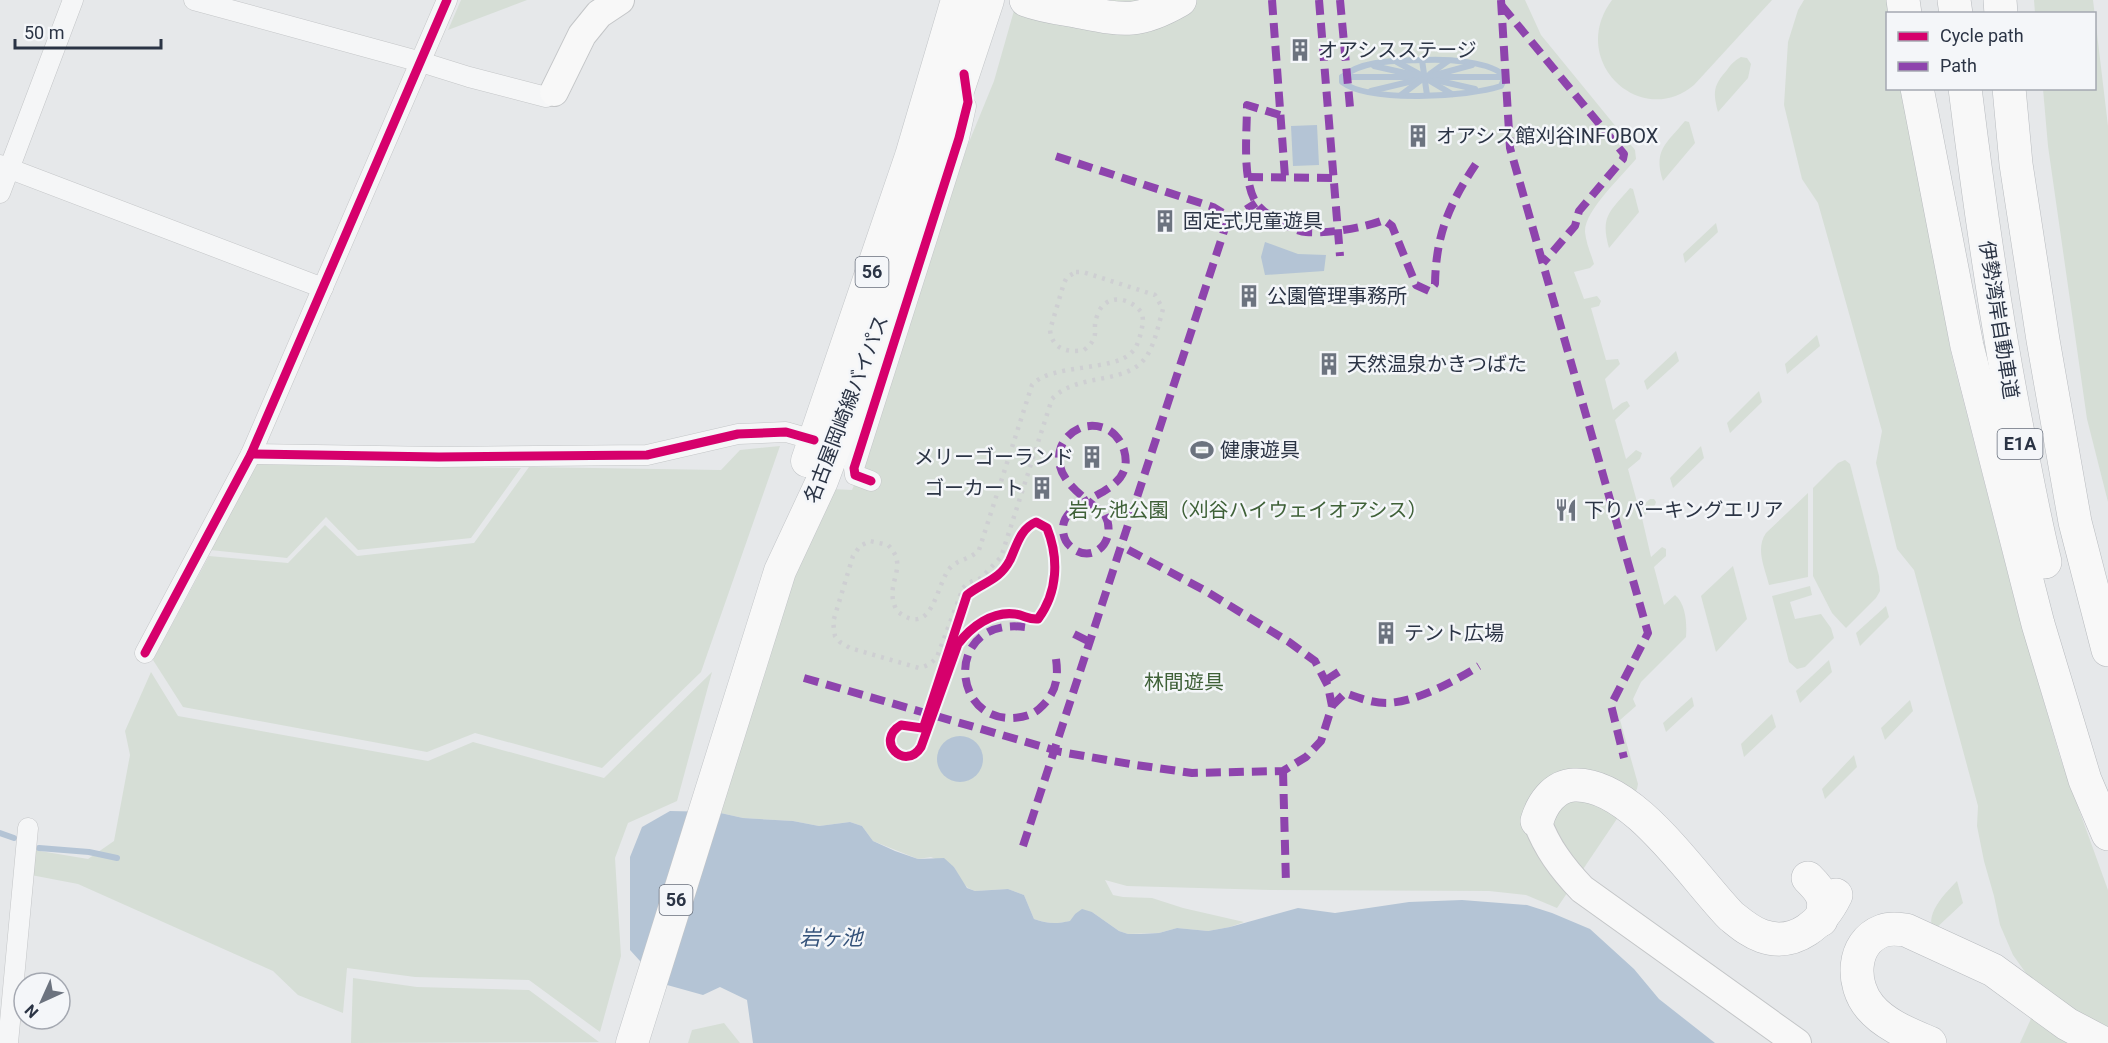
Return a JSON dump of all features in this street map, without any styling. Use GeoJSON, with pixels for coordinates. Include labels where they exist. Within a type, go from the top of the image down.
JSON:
{"type":"FeatureCollection","features":[{"type":"Feature","properties":{"kind":"highway"},"geometry":{"type":"LineString","coordinates":[[1026,0],[1042,6],[1099,17],[1124,19],[1143,17],[1164,10],[1180,0]]}},
{"type":"Feature","properties":{"kind":"highway"},"geometry":{"type":"LineString","coordinates":[[1917,90],[1966,346],[2029,589],[2085,780],[2108,834]]}},
{"type":"Feature","properties":{"kind":"highway","name":"伊勢湾岸自動車道"},"geometry":{"type":"LineString","coordinates":[[1965,90],[2002,349],[2037,529],[2076,685],[2108,793]]}},
{"type":"Feature","properties":{"kind":"highway","name":"伊勢湾岸自動車道"},"geometry":{"type":"LineString","coordinates":[[2008,90],[2018,176],[2043,340],[2075,522],[2108,650]]}},
{"type":"Feature","properties":{"kind":"highway"},"geometry":{"type":"LineString","coordinates":[[1537,821],[1540,809],[1557,791],[1567,785],[1582,785],[1615,796],[1641,815],[1714,898],[1746,928],[1763,937],[1780,939],[1793,937],[1808,930],[1829,908],[1824,908],[1824,898],[1808,878]]}},
{"type":"Feature","properties":{"kind":"highway"},"geometry":{"type":"LineString","coordinates":[[1930,1043],[1886,1021],[1872,1010],[1860,992],[1855,975],[1857,964],[1870,939],[1881,932],[1892,929],[1906,930],[1993,970],[2067,1024],[2103,1043]]}},
{"type":"Feature","properties":{"kind":"main road","name":"名古屋岡崎線バイパス"},"geometry":{"type":"LineString","coordinates":[[791,543],[793,501],[911,156],[957,0]]}},
{"type":"Feature","properties":{"kind":"main road","name":"名古屋岡崎線バイパス"},"geometry":{"type":"LineString","coordinates":[[632,1043],[780,571],[791,543],[822,481],[882,320],[988,0]]}},
{"type":"Feature","properties":{"kind":"street"},"geometry":{"type":"LineString","coordinates":[[0,193],[5,167],[73,0]]}},
{"type":"Feature","properties":{"kind":"street"},"geometry":{"type":"LineString","coordinates":[[194,0],[546,97],[554,92],[582,35],[599,14],[620,0]]}},
{"type":"Feature","properties":{"kind":"street"},"geometry":{"type":"LineString","coordinates":[[145,653],[251,454],[447,0]]}},
{"type":"Feature","properties":{"kind":"street"},"geometry":{"type":"LineString","coordinates":[[871,481],[855,475],[854,468],[959,138],[968,102],[964,74]]}},
{"type":"Feature","properties":{"kind":"street"},"geometry":{"type":"LineString","coordinates":[[5,167],[324,288]]}},
{"type":"Feature","properties":{"kind":"street"},"geometry":{"type":"LineString","coordinates":[[251,454],[443,457],[647,455],[738,434],[786,432],[814,440]]}},
{"type":"Feature","properties":{"kind":"street"},"geometry":{"type":"LineString","coordinates":[[1537,821],[1553,855],[1582,889],[1797,1043]]}},
{"type":"Feature","properties":{"kind":"street"},"geometry":{"type":"LineString","coordinates":[[8,1043],[28,828]]}},
{"type":"Feature","properties":{"kind":"green space"},"geometry":{"type":"Polygon","coordinates":[[[461,0],[527,0],[448,30],[461,0]]]}},
{"type":"Feature","properties":{"kind":"green space","name":"岩ヶ池公園（刈谷ハイウェイオアシス）"},"geometry":{"type":"Polygon","coordinates":[[[1017,0],[1525,0],[1541,35],[1635,150],[1636,159],[1597,204],[1586,224],[1587,244],[1594,264],[1590,268],[1574,272],[1584,299],[1597,296],[1601,301],[1599,306],[1591,308],[1606,360],[1618,359],[1620,364],[1605,379],[1613,410],[1627,401],[1630,406],[1615,420],[1626,459],[1636,450],[1642,453],[1640,459],[1628,469],[1639,509],[1650,499],[1656,502],[1642,518],[1651,557],[1662,547],[1666,549],[1666,556],[1654,567],[1664,605],[1675,595],[1682,604],[1686,620],[1686,637],[1641,682],[1633,699],[1636,706],[1620,720],[1638,784],[1637,789],[1557,908],[1526,895],[1489,891],[1271,890],[1127,886],[1105,880],[1113,895],[1152,898],[1183,908],[1244,922],[1208,931],[1177,928],[1159,933],[1128,934],[1119,931],[1092,912],[1075,914],[1071,921],[1061,923],[1048,923],[1034,919],[1024,895],[1008,889],[975,891],[962,882],[954,867],[931,857],[918,859],[873,841],[862,826],[850,822],[819,826],[793,821],[743,818],[716,812],[753,674],[831,489],[852,490],[863,464],[967,147],[994,81],[1017,0]]]}},
{"type":"Feature","properties":{"kind":"green space"},"geometry":{"type":"Polygon","coordinates":[[[1612,0],[1772,0],[1694,85],[1673,97],[1652,99],[1632,94],[1616,82],[1604,65],[1598,45],[1600,23],[1612,0]]]}},
{"type":"Feature","properties":{"kind":"green space"},"geometry":{"type":"Polygon","coordinates":[[[1804,0],[1890,0],[1892,12],[1886,12],[1886,90],[1905,90],[1951,353],[2018,613],[2060,757],[2108,890],[2108,1035],[2028,976],[2013,955],[2000,925],[1977,826],[1978,806],[1914,570],[1897,549],[1876,463],[1882,431],[1818,203],[1802,179],[1784,105],[1788,42],[1798,10],[1804,0]]]}},
{"type":"Feature","properties":{"kind":"green space"},"geometry":{"type":"Polygon","coordinates":[[[2034,0],[2093,0],[2094,12],[2035,12],[2034,0]]]}},
{"type":"Feature","properties":{"kind":"green space"},"geometry":{"type":"Polygon","coordinates":[[[2096,25],[2108,126],[2108,502],[2087,419],[2048,146],[2043,90],[2096,90],[2096,25]]]}},
{"type":"Feature","properties":{"kind":"green space"},"geometry":{"type":"Polygon","coordinates":[[[1741,57],[1747,58],[1751,64],[1748,78],[1718,112],[1715,99],[1717,85],[1732,64],[1741,57]]]}},
{"type":"Feature","properties":{"kind":"green space"},"geometry":{"type":"Polygon","coordinates":[[[1685,121],[1689,122],[1695,143],[1663,181],[1660,162],[1663,148],[1685,121]]]}},
{"type":"Feature","properties":{"kind":"green space"},"geometry":{"type":"Polygon","coordinates":[[[1630,188],[1633,189],[1639,212],[1609,248],[1606,221],[1612,209],[1630,188]]]}},
{"type":"Feature","properties":{"kind":"green space"},"geometry":{"type":"Polygon","coordinates":[[[1716,223],[1718,232],[1685,263],[1683,254],[1716,223]]]}},
{"type":"Feature","properties":{"kind":"green space"},"geometry":{"type":"Polygon","coordinates":[[[1817,335],[1820,346],[1787,374],[1785,364],[1817,335]]]}},
{"type":"Feature","properties":{"kind":"green space"},"geometry":{"type":"Polygon","coordinates":[[[1676,351],[1679,361],[1647,390],[1644,381],[1676,351]]]}},
{"type":"Feature","properties":{"kind":"green space"},"geometry":{"type":"Polygon","coordinates":[[[1759,391],[1762,402],[1730,433],[1727,423],[1759,391]]]}},
{"type":"Feature","properties":{"kind":"green space"},"geometry":{"type":"Polygon","coordinates":[[[780,446],[701,672],[602,768],[475,733],[427,752],[183,707],[153,660],[209,556],[288,563],[325,525],[357,556],[474,543],[529,467],[721,470],[740,450],[780,446]]]}},
{"type":"Feature","properties":{"kind":"green space"},"geometry":{"type":"Polygon","coordinates":[[[1701,446],[1704,458],[1673,488],[1670,478],[1701,446]]]}},
{"type":"Feature","properties":{"kind":"green space"},"geometry":{"type":"Polygon","coordinates":[[[1845,460],[1850,464],[1879,576],[1880,591],[1846,628],[1832,613],[1813,576],[1813,488],[1838,463],[1845,460]]]}},
{"type":"Feature","properties":{"kind":"green space"},"geometry":{"type":"Polygon","coordinates":[[[256,463],[521,468],[471,538],[358,550],[326,517],[287,558],[210,550],[256,463]]]}},
{"type":"Feature","properties":{"kind":"green space"},"geometry":{"type":"Polygon","coordinates":[[[1808,493],[1808,577],[1769,585],[1761,552],[1763,539],[1766,533],[1808,493]]]}},
{"type":"Feature","properties":{"kind":"green space"},"geometry":{"type":"Polygon","coordinates":[[[1733,566],[1747,619],[1716,652],[1701,596],[1733,566]]]}},
{"type":"Feature","properties":{"kind":"green space"},"geometry":{"type":"Polygon","coordinates":[[[1810,586],[1812,595],[1790,602],[1795,619],[1821,614],[1831,628],[1834,638],[1805,667],[1797,669],[1789,662],[1772,596],[1810,586]]]}},
{"type":"Feature","properties":{"kind":"green space"},"geometry":{"type":"Polygon","coordinates":[[[1886,606],[1889,617],[1860,646],[1856,633],[1886,606]]]}},
{"type":"Feature","properties":{"kind":"green space"},"geometry":{"type":"Polygon","coordinates":[[[1829,660],[1832,672],[1800,703],[1796,691],[1829,660]]]}},
{"type":"Feature","properties":{"kind":"green space"},"geometry":{"type":"Polygon","coordinates":[[[151,672],[178,716],[428,761],[473,742],[604,778],[712,672],[677,801],[628,823],[615,858],[621,956],[600,1032],[529,980],[415,977],[347,968],[343,1013],[298,995],[273,971],[78,884],[31,875],[34,850],[88,859],[114,841],[130,755],[125,731],[151,672]]]}},
{"type":"Feature","properties":{"kind":"green space"},"geometry":{"type":"Polygon","coordinates":[[[1692,697],[1694,706],[1666,732],[1663,723],[1692,697]]]}},
{"type":"Feature","properties":{"kind":"green space"},"geometry":{"type":"Polygon","coordinates":[[[1910,700],[1913,711],[1885,740],[1881,728],[1910,700]]]}},
{"type":"Feature","properties":{"kind":"green space"},"geometry":{"type":"Polygon","coordinates":[[[1772,714],[1776,727],[1744,757],[1741,744],[1772,714]]]}},
{"type":"Feature","properties":{"kind":"green space"},"geometry":{"type":"Polygon","coordinates":[[[1854,755],[1857,767],[1825,799],[1822,789],[1854,755]]]}},
{"type":"Feature","properties":{"kind":"green space"},"geometry":{"type":"Polygon","coordinates":[[[1957,881],[1963,903],[1933,931],[1931,924],[1934,910],[1942,897],[1957,881]]]}},
{"type":"Feature","properties":{"kind":"green space"},"geometry":{"type":"Polygon","coordinates":[[[353,978],[417,987],[529,990],[599,1042],[351,1043],[353,978]]]}},
{"type":"Feature","properties":{"kind":"green space"},"geometry":{"type":"Polygon","coordinates":[[[2034,1012],[2080,1043],[2020,1043],[2034,1012]]]}},
{"type":"Feature","properties":{"kind":"green space"},"geometry":{"type":"Polygon","coordinates":[[[724,1023],[740,1043],[688,1043],[692,1030],[724,1023]]]}},
{"type":"Feature","properties":{"kind":"water"},"geometry":{"type":"Polygon","coordinates":[[[1317,125],[1319,165],[1293,166],[1291,126],[1317,125]]]}},
{"type":"Feature","properties":{"kind":"water"},"geometry":{"type":"Polygon","coordinates":[[[1265,242],[1298,254],[1326,255],[1324,271],[1265,275],[1261,257],[1265,242]]]}},
{"type":"Feature","properties":{"kind":"water"},"geometry":{"type":"Polygon","coordinates":[[[960,736],[969,737],[976,743],[982,750],[982,768],[976,775],[969,781],[960,782],[951,781],[944,775],[938,768],[937,759],[938,750],[944,743],[951,737],[960,736]]]}},
{"type":"Feature","properties":{"kind":"water","name":"岩ヶ池"},"geometry":{"type":"Polygon","coordinates":[[[670,811],[716,812],[743,818],[793,821],[819,826],[850,822],[862,826],[873,841],[895,851],[918,859],[944,858],[954,867],[967,888],[975,891],[1008,889],[1024,895],[1034,919],[1061,923],[1070,921],[1082,909],[1092,912],[1119,931],[1128,934],[1159,933],[1177,928],[1208,931],[1298,908],[1335,913],[1409,902],[1462,900],[1527,905],[1590,929],[1634,969],[1659,999],[1715,1043],[753,1043],[747,1000],[720,987],[703,995],[660,983],[630,950],[630,857],[642,827],[670,811]]]}},
{"type":"Feature","properties":{"kind":"waterway"},"geometry":{"type":"LineString","coordinates":[[1420,60],[1369,64],[1350,71],[1342,77],[1342,82],[1355,89],[1374,93],[1419,96],[1486,90],[1501,86],[1505,77],[1490,67],[1479,64],[1424,60]]}},
{"type":"Feature","properties":{"kind":"waterway"},"geometry":{"type":"LineString","coordinates":[[1422,60],[1427,95]]}},
{"type":"Feature","properties":{"kind":"waterway"},"geometry":{"type":"LineString","coordinates":[[1430,74],[1448,61]]}},
{"type":"Feature","properties":{"kind":"waterway"},"geometry":{"type":"LineString","coordinates":[[1397,62],[1419,74]]}},
{"type":"Feature","properties":{"kind":"waterway"},"geometry":{"type":"LineString","coordinates":[[1435,75],[1472,65]]}},
{"type":"Feature","properties":{"kind":"waterway"},"geometry":{"type":"LineString","coordinates":[[1374,66],[1414,75]]}},
{"type":"Feature","properties":{"kind":"waterway"},"geometry":{"type":"LineString","coordinates":[[1342,77],[1505,77]]}},
{"type":"Feature","properties":{"kind":"waterway"},"geometry":{"type":"LineString","coordinates":[[1371,91],[1417,80]]}},
{"type":"Feature","properties":{"kind":"waterway"},"geometry":{"type":"LineString","coordinates":[[1401,95],[1421,80]]}},
{"type":"Feature","properties":{"kind":"waterway"},"geometry":{"type":"LineString","coordinates":[[1435,80],[1475,89]]}},
{"type":"Feature","properties":{"kind":"waterway"},"geometry":{"type":"LineString","coordinates":[[1430,81],[1452,94]]}},
{"type":"Feature","properties":{"kind":"waterway"},"geometry":{"type":"LineString","coordinates":[[0,833],[14,838]]}},
{"type":"Feature","properties":{"kind":"waterway"},"geometry":{"type":"LineString","coordinates":[[39,848],[89,852],[117,858]]}},
{"type":"Feature","properties":{"kind":"railway"},"geometry":{"type":"LineString","coordinates":[[1076,272],[1083,272],[1155,295],[1163,309],[1148,354],[1129,371],[1075,385],[1063,390],[1052,399],[1001,557],[981,578],[968,583],[963,588],[937,657],[933,661],[919,668],[850,648],[840,642],[835,636],[833,622],[853,556],[860,546],[870,541],[888,545],[897,561],[892,592],[897,611],[909,618],[919,619],[926,614],[951,567],[979,550],[1032,385],[1053,373],[1123,358],[1135,349],[1142,327],[1142,313],[1131,303],[1118,300],[1112,300],[1101,308],[1095,321],[1093,341],[1084,350],[1066,350],[1054,342],[1050,330],[1064,283],[1067,277],[1076,272]]}},
{"type":"Feature","properties":{"kind":"marked path"},"geometry":{"type":"LineString","coordinates":[[1272,0],[1285,177]]}},
{"type":"Feature","properties":{"kind":"marked path"},"geometry":{"type":"LineString","coordinates":[[1319,0],[1340,256]]}},
{"type":"Feature","properties":{"kind":"marked path"},"geometry":{"type":"LineString","coordinates":[[1340,0],[1350,107]]}},
{"type":"Feature","properties":{"kind":"marked path"},"geometry":{"type":"LineString","coordinates":[[1501,0],[1510,148],[1648,633],[1611,705],[1624,758]]}},
{"type":"Feature","properties":{"kind":"marked path"},"geometry":{"type":"LineString","coordinates":[[1502,6],[1624,154],[1623,159],[1579,211],[1575,226],[1543,263]]}},
{"type":"Feature","properties":{"kind":"marked path"},"geometry":{"type":"LineString","coordinates":[[1280,115],[1247,105],[1248,180],[1258,206],[1278,221],[1306,232],[1345,230],[1384,220],[1392,226],[1416,285],[1429,291],[1435,284],[1438,249],[1446,219],[1452,204],[1478,161]]}},
{"type":"Feature","properties":{"kind":"marked path"},"geometry":{"type":"LineString","coordinates":[[1023,846],[1227,222],[1223,213],[1213,207],[1049,154]]}},
{"type":"Feature","properties":{"kind":"marked path"},"geometry":{"type":"LineString","coordinates":[[1248,177],[1334,178]]}},
{"type":"Feature","properties":{"kind":"marked path"},"geometry":{"type":"LineString","coordinates":[[1227,222],[1256,203]]}},
{"type":"Feature","properties":{"kind":"marked path"},"geometry":{"type":"LineString","coordinates":[[1105,515],[1089,502],[1080,494],[1072,486],[1065,478],[1061,468],[1059,458],[1062,444],[1071,434],[1083,427],[1100,427],[1113,433],[1123,447],[1125,466],[1120,478],[1110,487],[1098,494],[1085,502],[1074,509],[1066,518],[1063,532],[1068,544],[1079,552],[1087,554],[1095,552],[1106,541],[1108,524],[1105,515]]}},
{"type":"Feature","properties":{"kind":"marked path"},"geometry":{"type":"LineString","coordinates":[[804,678],[1061,752],[1136,765],[1192,773],[1283,771],[1306,757],[1321,741],[1332,706],[1328,686],[1315,661],[1289,642],[1204,590],[1121,546]]}},
{"type":"Feature","properties":{"kind":"marked path"},"geometry":{"type":"LineString","coordinates":[[1025,627],[999,628],[981,637],[970,651],[965,668],[967,686],[975,702],[990,713],[1009,718],[1032,713],[1044,704],[1055,687],[1056,659]]}},
{"type":"Feature","properties":{"kind":"marked path"},"geometry":{"type":"LineString","coordinates":[[1074,634],[1090,642]]}},
{"type":"Feature","properties":{"kind":"marked path"},"geometry":{"type":"LineString","coordinates":[[1332,706],[1345,693],[1381,703],[1410,699],[1447,684],[1479,666]]}},
{"type":"Feature","properties":{"kind":"marked path"},"geometry":{"type":"LineString","coordinates":[[1326,680],[1340,671]]}},
{"type":"Feature","properties":{"kind":"marked path"},"geometry":{"type":"LineString","coordinates":[[1283,771],[1286,884]]}},
{"type":"Feature","properties":{"kind":"cycle path"},"geometry":{"type":"LineString","coordinates":[[145,653],[251,454],[447,0]]}},
{"type":"Feature","properties":{"kind":"cycle path"},"geometry":{"type":"LineString","coordinates":[[871,481],[855,475],[854,468],[959,138],[968,102],[964,74]]}},
{"type":"Feature","properties":{"kind":"cycle path"},"geometry":{"type":"LineString","coordinates":[[251,454],[439,457],[647,455],[738,434],[786,432],[814,440]]}},
{"type":"Feature","properties":{"kind":"cycle path"},"geometry":{"type":"LineString","coordinates":[[1036,522],[1047,528],[1055,563],[1053,586],[1045,609],[1038,619],[1015,614],[998,615],[976,626],[963,638],[958,644],[921,747],[914,754],[901,755],[891,746],[890,739],[893,732],[901,725],[922,728],[924,726],[967,595],[990,581],[1006,567],[1023,533],[1036,522]]}},
{"type":"Feature","properties":{"kind":"place","name":"オアシスステージ"},"geometry":{"type":"Point","coordinates":[1300,50]}},
{"type":"Feature","properties":{"kind":"place","name":"オアシス館刈谷INFOBOX"},"geometry":{"type":"Point","coordinates":[1418,136]}},
{"type":"Feature","properties":{"kind":"place","name":"固定式児童遊具"},"geometry":{"type":"Point","coordinates":[1165,221]}},
{"type":"Feature","properties":{"kind":"place","name":"公園管理事務所"},"geometry":{"type":"Point","coordinates":[1249,296]}},
{"type":"Feature","properties":{"kind":"place","name":"天然温泉かきつばた"},"geometry":{"type":"Point","coordinates":[1329,364]}},
{"type":"Feature","properties":{"kind":"place","name":"健康遊具"},"geometry":{"type":"Point","coordinates":[1202,450]}},
{"type":"Feature","properties":{"kind":"place","name":"メリーゴーランド"},"geometry":{"type":"Point","coordinates":[1092,457]}},
{"type":"Feature","properties":{"kind":"place","name":"ゴーカート"},"geometry":{"type":"Point","coordinates":[1042,488]}},
{"type":"Feature","properties":{"kind":"place","name":"下りパーキングエリア"},"geometry":{"type":"Point","coordinates":[1566,510]}},
{"type":"Feature","properties":{"kind":"place","name":"テント広場"},"geometry":{"type":"Point","coordinates":[1386,633]}},
{"type":"Feature","properties":{"kind":"park label","name":"林間遊具"},"geometry":{"type":"Point","coordinates":[1184,682]}}]}
